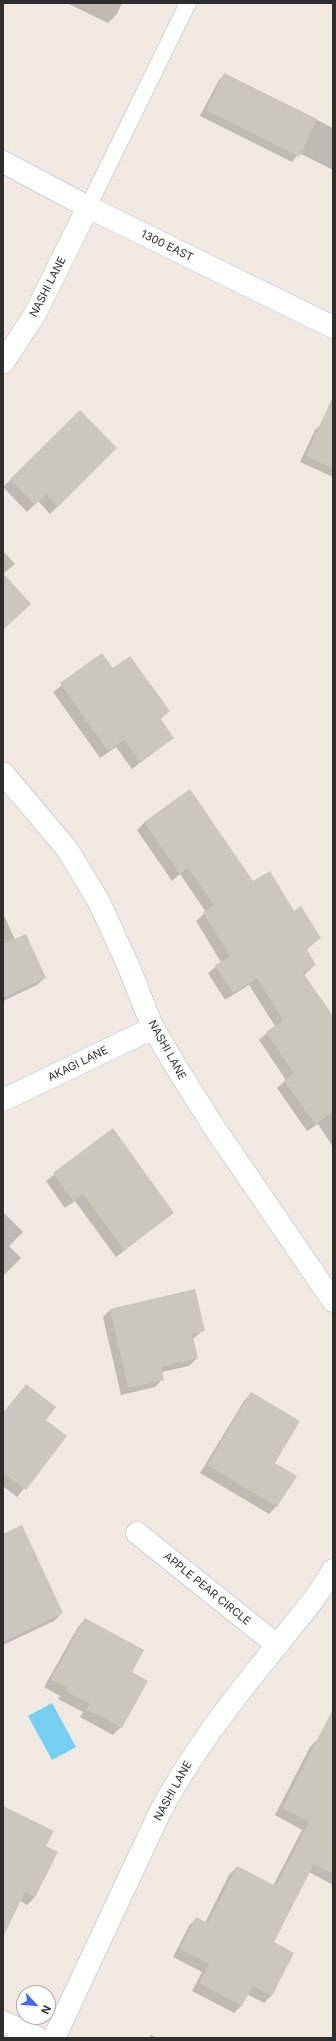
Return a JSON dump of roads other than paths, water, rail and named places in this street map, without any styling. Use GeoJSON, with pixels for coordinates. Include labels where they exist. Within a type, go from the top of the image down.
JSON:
{"type":"FeatureCollection","features":[{"type":"Feature","properties":{"kind":"street","name":"1300 EAST"},"geometry":{"type":"LineString","coordinates":[[3,162],[88,207],[333,327]]}},
{"type":"Feature","properties":{"kind":"street","name":"NASHI LANE"},"geometry":{"type":"LineString","coordinates":[[3,363],[35,314],[88,207]]}},
{"type":"Feature","properties":{"kind":"street","name":"NASHI LANE"},"geometry":{"type":"LineString","coordinates":[[3,773],[67,849],[98,900],[128,965],[153,1028],[214,1128],[333,1301]]}},
{"type":"Feature","properties":{"kind":"street","name":"AKAGI LANE"},"geometry":{"type":"LineString","coordinates":[[3,1100],[153,1028]]}},
{"type":"Feature","properties":{"kind":"street","name":"APPLE PEAR CIRCLE"},"geometry":{"type":"LineString","coordinates":[[137,1533],[277,1645]]}},
{"type":"Feature","properties":{"kind":"street","name":"NASHI LANE"},"geometry":{"type":"LineString","coordinates":[[54,2038],[160,1812],[177,1780],[219,1718],[277,1645],[333,1570]]}},
{"type":"Feature","properties":{"kind":"street"},"geometry":{"type":"LineString","coordinates":[[3,2022],[38,2038]]}},
{"type":"Feature","properties":{"kind":"lane"},"geometry":{"type":"LineString","coordinates":[[88,207],[188,3]]}},
{"type":"Feature","properties":{"kind":"water"},"geometry":{"type":"Polygon","coordinates":[[[52,1703],[76,1747],[52,1760],[28,1716],[52,1703]]]}}]}
